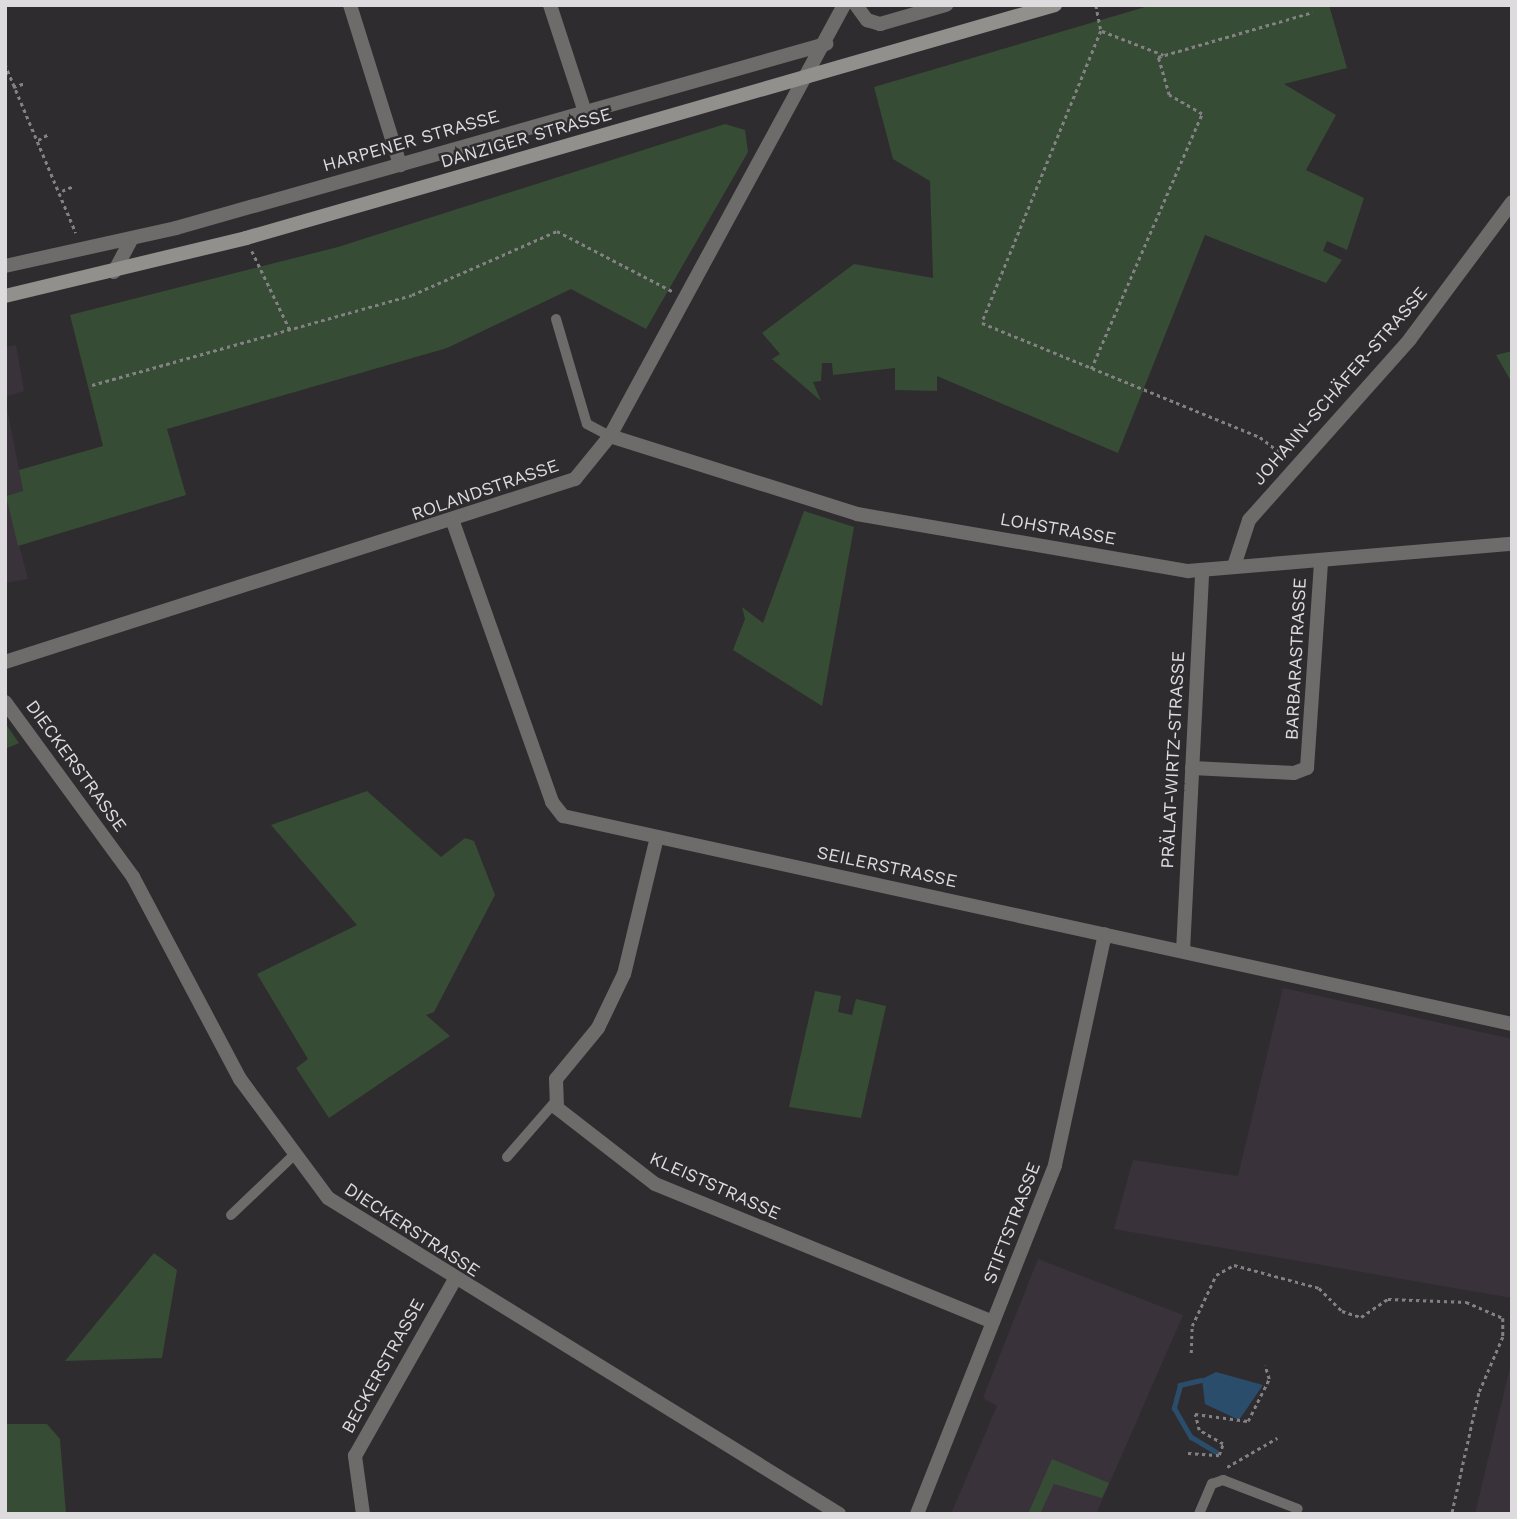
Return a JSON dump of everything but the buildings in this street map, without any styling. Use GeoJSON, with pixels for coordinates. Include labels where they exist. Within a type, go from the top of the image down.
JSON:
{"type":"FeatureCollection","features":[{"type":"Feature","properties":{"kind":"main road","name":"DANZIGER STRASSE"},"geometry":{"type":"LineString","coordinates":[[5,296],[114,272],[246,238],[1055,5]]}},
{"type":"Feature","properties":{"kind":"street"},"geometry":{"type":"LineString","coordinates":[[349,5],[400,165]]}},
{"type":"Feature","properties":{"kind":"street"},"geometry":{"type":"LineString","coordinates":[[550,5],[585,112]]}},
{"type":"Feature","properties":{"kind":"street","name":"ROLANDSTRASSE"},"geometry":{"type":"LineString","coordinates":[[5,662],[564,485],[594,461],[610,436],[684,298],[810,77],[844,5]]}},
{"type":"Feature","properties":{"kind":"street"},"geometry":{"type":"LineString","coordinates":[[856,5],[867,20],[880,24],[946,5]]}},
{"type":"Feature","properties":{"kind":"street","name":"HARPENER STRASSE"},"geometry":{"type":"LineString","coordinates":[[5,266],[132,238],[826,44]]}},
{"type":"Feature","properties":{"kind":"street","name":"JOHANN-SCHÄFER-STRASSE"},"geometry":{"type":"LineString","coordinates":[[1234,566],[1244,527],[1410,339],[1512,202]]}},
{"type":"Feature","properties":{"kind":"street"},"geometry":{"type":"LineString","coordinates":[[114,272],[132,238]]}},
{"type":"Feature","properties":{"kind":"street","name":"LOHSTRASSE"},"geometry":{"type":"LineString","coordinates":[[610,436],[857,514],[1202,570],[1512,544]]}},
{"type":"Feature","properties":{"kind":"street","name":"SEILERSTRASSE"},"geometry":{"type":"LineString","coordinates":[[453,522],[556,810],[575,820],[1512,1024]]}},
{"type":"Feature","properties":{"kind":"street","name":"BARBARASTRASSE"},"geometry":{"type":"LineString","coordinates":[[1192,768],[1294,773],[1307,768],[1321,561]]}},
{"type":"Feature","properties":{"kind":"street","name":"PRÄLAT-WIRTZ-STRASSE"},"geometry":{"type":"LineString","coordinates":[[1183,951],[1202,570]]}},
{"type":"Feature","properties":{"kind":"street","name":"DIECKERSTRASSE"},"geometry":{"type":"LineString","coordinates":[[5,702],[133,877],[229,1061],[293,1156],[350,1216],[839,1514]]}},
{"type":"Feature","properties":{"kind":"street"},"geometry":{"type":"LineString","coordinates":[[554,1103],[556,1079],[598,1028],[624,974],[657,837]]}},
{"type":"Feature","properties":{"kind":"street","name":"STIFTSTRASSE"},"geometry":{"type":"LineString","coordinates":[[917,1514],[1055,1164],[1105,934]]}},
{"type":"Feature","properties":{"kind":"street","name":"KLEISTSTRASSE"},"geometry":{"type":"LineString","coordinates":[[554,1103],[594,1142],[655,1184],[993,1322]]}},
{"type":"Feature","properties":{"kind":"street","name":"BECKERSTRASSE"},"geometry":{"type":"LineString","coordinates":[[363,1514],[355,1456],[454,1281]]}},
{"type":"Feature","properties":{"kind":"lane"},"geometry":{"type":"LineString","coordinates":[[556,319],[587,424],[610,436]]}},
{"type":"Feature","properties":{"kind":"lane"},"geometry":{"type":"LineString","coordinates":[[507,1157],[554,1103]]}},
{"type":"Feature","properties":{"kind":"lane"},"geometry":{"type":"LineString","coordinates":[[231,1215],[293,1156]]}},
{"type":"Feature","properties":{"kind":"lane"},"geometry":{"type":"LineString","coordinates":[[1199,1514],[1212,1484],[1223,1480],[1298,1509]]}},
{"type":"Feature","properties":{"kind":"path"},"geometry":{"type":"LineString","coordinates":[[1096,5],[1101,31],[982,323],[1260,438],[1296,466]]}},
{"type":"Feature","properties":{"kind":"path"},"geometry":{"type":"LineString","coordinates":[[1091,369],[1202,114],[1169,95],[1158,57],[1313,12]]}},
{"type":"Feature","properties":{"kind":"path"},"geometry":{"type":"LineString","coordinates":[[1101,31],[1164,55]]}},
{"type":"Feature","properties":{"kind":"path"},"geometry":{"type":"LineString","coordinates":[[5,64],[13,87],[62,191],[82,250]]}},
{"type":"Feature","properties":{"kind":"path"},"geometry":{"type":"LineString","coordinates":[[13,87],[25,83]]}},
{"type":"Feature","properties":{"kind":"path"},"geometry":{"type":"LineString","coordinates":[[38,140],[49,134]]}},
{"type":"Feature","properties":{"kind":"path"},"geometry":{"type":"LineString","coordinates":[[62,191],[74,186]]}},
{"type":"Feature","properties":{"kind":"path"},"geometry":{"type":"LineString","coordinates":[[92,385],[412,295],[557,232],[684,298]]}},
{"type":"Feature","properties":{"kind":"path"},"geometry":{"type":"LineString","coordinates":[[246,238],[290,330]]}},
{"type":"Feature","properties":{"kind":"path"},"geometry":{"type":"LineString","coordinates":[[1191,1353],[1192,1326],[1216,1275],[1234,1265],[1319,1288],[1342,1311],[1361,1317],[1388,1299],[1466,1302],[1503,1318],[1503,1337],[1479,1393],[1452,1514]]}},
{"type":"Feature","properties":{"kind":"path"},"geometry":{"type":"LineString","coordinates":[[1213,1458],[1223,1444],[1199,1430],[1195,1414],[1248,1421],[1269,1379],[1265,1366]]}},
{"type":"Feature","properties":{"kind":"path"},"geometry":{"type":"LineString","coordinates":[[1188,1453],[1213,1458],[1231,1466],[1277,1438]]}},
{"type":"Feature","properties":{"kind":"shaded area"},"geometry":{"type":"Polygon","coordinates":[[[16,345],[24,391],[5,397],[5,347],[16,345]]]}},
{"type":"Feature","properties":{"kind":"shaded area"},"geometry":{"type":"Polygon","coordinates":[[[5,397],[23,491],[6,496],[28,579],[5,583],[5,397]]]}},
{"type":"Feature","properties":{"kind":"shaded area"},"geometry":{"type":"Polygon","coordinates":[[[1283,988],[1512,1039],[1512,1298],[1114,1229],[1133,1160],[1238,1176],[1283,988]]]}},
{"type":"Feature","properties":{"kind":"shaded area"},"geometry":{"type":"Polygon","coordinates":[[[1038,1259],[1183,1315],[1096,1514],[951,1514],[997,1406],[983,1398],[1038,1259]]]}},
{"type":"Feature","properties":{"kind":"shaded area"},"geometry":{"type":"Polygon","coordinates":[[[1512,1359],[1512,1514],[1475,1514],[1512,1359]]]}},
{"type":"Feature","properties":{"kind":"green space"},"geometry":{"type":"Polygon","coordinates":[[[1152,5],[1329,5],[1347,68],[1284,84],[1336,115],[1306,170],[1364,198],[1347,250],[1327,241],[1323,251],[1342,260],[1326,283],[1205,235],[1118,453],[937,376],[937,391],[895,390],[895,368],[833,375],[832,363],[822,363],[821,381],[813,382],[821,401],[772,359],[780,354],[762,333],[854,264],[933,278],[930,181],[893,159],[874,87],[1152,5]]]}},
{"type":"Feature","properties":{"kind":"green space"},"geometry":{"type":"Polygon","coordinates":[[[725,124],[745,130],[748,152],[646,329],[571,289],[447,348],[167,429],[186,495],[18,546],[6,496],[23,491],[19,470],[103,446],[70,315],[338,247],[725,124]]]}},
{"type":"Feature","properties":{"kind":"green space"},"geometry":{"type":"Polygon","coordinates":[[[1512,351],[1512,383],[1496,355],[1512,351]]]}},
{"type":"Feature","properties":{"kind":"green space"},"geometry":{"type":"Polygon","coordinates":[[[804,511],[854,527],[822,706],[733,650],[745,619],[742,607],[763,623],[804,511]]]}},
{"type":"Feature","properties":{"kind":"green space"},"geometry":{"type":"Polygon","coordinates":[[[5,723],[19,743],[5,749],[5,723]]]}},
{"type":"Feature","properties":{"kind":"green space"},"geometry":{"type":"Polygon","coordinates":[[[367,791],[441,857],[465,838],[474,841],[495,895],[434,1012],[426,1015],[450,1036],[329,1118],[296,1068],[308,1059],[257,974],[357,925],[271,825],[367,791]]]}},
{"type":"Feature","properties":{"kind":"green space"},"geometry":{"type":"Polygon","coordinates":[[[815,991],[841,996],[838,1012],[852,1015],[856,999],[886,1006],[861,1118],[789,1107],[815,991]]]}},
{"type":"Feature","properties":{"kind":"green space"},"geometry":{"type":"Polygon","coordinates":[[[154,1253],[177,1270],[162,1358],[65,1361],[154,1253]]]}},
{"type":"Feature","properties":{"kind":"green space"},"geometry":{"type":"Polygon","coordinates":[[[5,1424],[47,1424],[60,1439],[66,1514],[5,1514],[5,1424]]]}},
{"type":"Feature","properties":{"kind":"green space"},"geometry":{"type":"Polygon","coordinates":[[[1052,1459],[1109,1483],[1102,1498],[1054,1484],[1040,1514],[1028,1514],[1052,1459]]]}},
{"type":"Feature","properties":{"kind":"water"},"geometry":{"type":"Polygon","coordinates":[[[1216,1372],[1263,1385],[1239,1420],[1205,1404],[1202,1379],[1216,1372]]]}},
{"type":"Feature","properties":{"kind":"waterway"},"geometry":{"type":"LineString","coordinates":[[1201,1380],[1180,1385],[1174,1408],[1191,1437],[1216,1452]]}}]}
